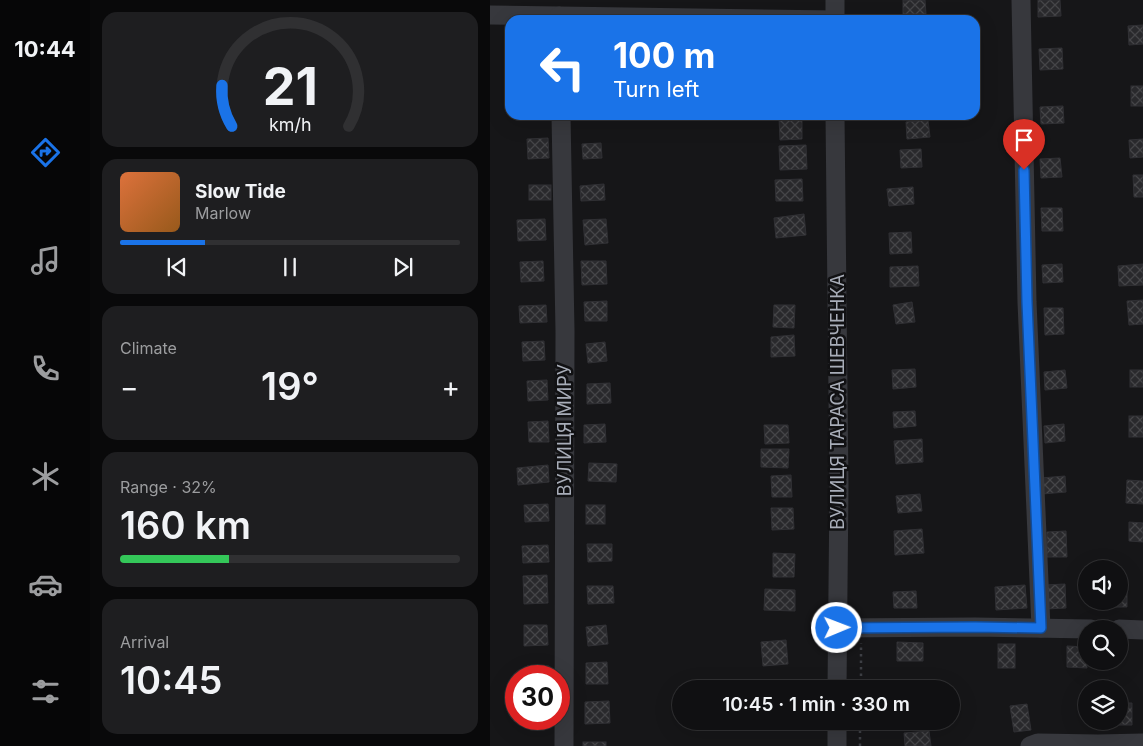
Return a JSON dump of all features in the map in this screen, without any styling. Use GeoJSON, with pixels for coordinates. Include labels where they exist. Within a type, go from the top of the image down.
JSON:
{"type":"FeatureCollection","features":[{"type":"Feature","properties":{"kind":"street"},"geometry":{"type":"LineString","coordinates":[[835,0],[835,15]]}},
{"type":"Feature","properties":{"kind":"street"},"geometry":{"type":"LineString","coordinates":[[1021,0],[1027,302],[1041,628]]}},
{"type":"Feature","properties":{"kind":"street"},"geometry":{"type":"LineString","coordinates":[[490,15],[505,16]]}},
{"type":"Feature","properties":{"kind":"street","name":"ВУЛИЦЯ МИРУ"},"geometry":{"type":"LineString","coordinates":[[561,120],[565,331],[564,746]]}},
{"type":"Feature","properties":{"kind":"street","name":"ВУЛИЦЯ ТАРАСА ШЕВЧЕНКА"},"geometry":{"type":"LineString","coordinates":[[835,120],[839,485],[837,680]]}},
{"type":"Feature","properties":{"kind":"street"},"geometry":{"type":"LineString","coordinates":[[837,628],[1078,629]]}},
{"type":"Feature","properties":{"kind":"street"},"geometry":{"type":"LineString","coordinates":[[1128,629],[1143,630]]}},
{"type":"Feature","properties":{"kind":"street"},"geometry":{"type":"LineString","coordinates":[[837,730],[837,746]]}},
{"type":"Feature","properties":{"kind":"street"},"geometry":{"type":"LineString","coordinates":[[1030,746],[1038,743],[1143,743]]}},
{"type":"Feature","properties":{"kind":"path"},"geometry":{"type":"LineString","coordinates":[[860,680],[861,628]]}},
{"type":"Feature","properties":{"kind":"path"},"geometry":{"type":"LineString","coordinates":[[860,730],[860,746]]}},
{"type":"Feature","properties":{"kind":"building"},"geometry":{"type":"Polygon","coordinates":[[[903,0],[925,0],[926,14],[903,14],[903,0]]]}},
{"type":"Feature","properties":{"kind":"building"},"geometry":{"type":"Polygon","coordinates":[[[1038,0],[1060,0],[1061,16],[1038,17],[1038,0]]]}},
{"type":"Feature","properties":{"kind":"building"},"geometry":{"type":"Polygon","coordinates":[[[1143,25],[1143,44],[1129,45],[1128,26],[1143,25]]]}},
{"type":"Feature","properties":{"kind":"building"},"geometry":{"type":"Polygon","coordinates":[[[1062,48],[1063,69],[1040,70],[1039,49],[1062,48]]]}},
{"type":"Feature","properties":{"kind":"building"},"geometry":{"type":"Polygon","coordinates":[[[1131,86],[1143,86],[1143,106],[1131,106],[1131,86]]]}},
{"type":"Feature","properties":{"kind":"building"},"geometry":{"type":"Polygon","coordinates":[[[1063,106],[1064,123],[1041,124],[1040,107],[1063,106]]]}},
{"type":"Feature","properties":{"kind":"building"},"geometry":{"type":"Polygon","coordinates":[[[779,120],[802,120],[802,139],[780,140],[779,120]]]}},
{"type":"Feature","properties":{"kind":"building"},"geometry":{"type":"Polygon","coordinates":[[[928,120],[930,137],[907,139],[906,122],[928,120]]]}},
{"type":"Feature","properties":{"kind":"building"},"geometry":{"type":"Polygon","coordinates":[[[548,138],[549,158],[528,159],[527,139],[548,138]]]}},
{"type":"Feature","properties":{"kind":"building"},"geometry":{"type":"Polygon","coordinates":[[[1143,139],[1143,157],[1130,158],[1129,140],[1143,139]]]}},
{"type":"Feature","properties":{"kind":"building"},"geometry":{"type":"Polygon","coordinates":[[[601,143],[602,158],[583,159],[582,144],[601,143]]]}},
{"type":"Feature","properties":{"kind":"building"},"geometry":{"type":"Polygon","coordinates":[[[806,145],[807,169],[780,170],[779,146],[806,145]]]}},
{"type":"Feature","properties":{"kind":"building"},"geometry":{"type":"Polygon","coordinates":[[[921,149],[922,167],[901,168],[900,150],[921,149]]]}},
{"type":"Feature","properties":{"kind":"building"},"geometry":{"type":"Polygon","coordinates":[[[1060,158],[1062,177],[1041,178],[1040,159],[1060,158]]]}},
{"type":"Feature","properties":{"kind":"building"},"geometry":{"type":"Polygon","coordinates":[[[1133,175],[1143,175],[1143,197],[1134,197],[1133,175]]]}},
{"type":"Feature","properties":{"kind":"building"},"geometry":{"type":"Polygon","coordinates":[[[802,179],[803,201],[776,201],[775,180],[802,179]]]}},
{"type":"Feature","properties":{"kind":"building"},"geometry":{"type":"Polygon","coordinates":[[[604,184],[605,200],[581,201],[580,186],[604,184]]]}},
{"type":"Feature","properties":{"kind":"building"},"geometry":{"type":"Polygon","coordinates":[[[529,185],[551,185],[551,200],[529,200],[529,185]]]}},
{"type":"Feature","properties":{"kind":"building"},"geometry":{"type":"Polygon","coordinates":[[[913,187],[914,204],[889,206],[887,189],[913,187]]]}},
{"type":"Feature","properties":{"kind":"building"},"geometry":{"type":"Polygon","coordinates":[[[1041,208],[1062,208],[1063,231],[1042,231],[1041,208]]]}},
{"type":"Feature","properties":{"kind":"building"},"geometry":{"type":"Polygon","coordinates":[[[804,214],[806,235],[776,238],[774,218],[804,214]]]}},
{"type":"Feature","properties":{"kind":"building"},"geometry":{"type":"Polygon","coordinates":[[[545,219],[546,240],[518,241],[517,220],[545,219]]]}},
{"type":"Feature","properties":{"kind":"building"},"geometry":{"type":"Polygon","coordinates":[[[606,219],[608,243],[585,245],[583,220],[606,219]]]}},
{"type":"Feature","properties":{"kind":"building"},"geometry":{"type":"Polygon","coordinates":[[[911,232],[912,253],[890,254],[889,233],[911,232]]]}},
{"type":"Feature","properties":{"kind":"building"},"geometry":{"type":"Polygon","coordinates":[[[543,261],[544,281],[521,282],[520,262],[543,261]]]}},
{"type":"Feature","properties":{"kind":"building"},"geometry":{"type":"Polygon","coordinates":[[[581,261],[606,261],[607,284],[582,285],[581,261]]]}},
{"type":"Feature","properties":{"kind":"building"},"geometry":{"type":"Polygon","coordinates":[[[1062,264],[1063,282],[1043,283],[1042,265],[1062,264]]]}},
{"type":"Feature","properties":{"kind":"building"},"geometry":{"type":"Polygon","coordinates":[[[1143,264],[1143,285],[1119,286],[1118,266],[1143,264]]]}},
{"type":"Feature","properties":{"kind":"building"},"geometry":{"type":"Polygon","coordinates":[[[918,266],[919,286],[890,287],[890,267],[918,266]]]}},
{"type":"Feature","properties":{"kind":"building"},"geometry":{"type":"Polygon","coordinates":[[[1143,300],[1143,324],[1129,325],[1127,301],[1143,300]]]}},
{"type":"Feature","properties":{"kind":"building"},"geometry":{"type":"Polygon","coordinates":[[[607,301],[607,321],[585,321],[584,302],[607,301]]]}},
{"type":"Feature","properties":{"kind":"building"},"geometry":{"type":"Polygon","coordinates":[[[912,302],[915,322],[896,324],[893,305],[912,302]]]}},
{"type":"Feature","properties":{"kind":"building"},"geometry":{"type":"Polygon","coordinates":[[[546,305],[547,322],[520,323],[519,306],[546,305]]]}},
{"type":"Feature","properties":{"kind":"building"},"geometry":{"type":"Polygon","coordinates":[[[774,305],[795,305],[794,328],[773,327],[774,305]]]}},
{"type":"Feature","properties":{"kind":"building"},"geometry":{"type":"Polygon","coordinates":[[[1044,308],[1063,308],[1064,334],[1045,335],[1044,308]]]}},
{"type":"Feature","properties":{"kind":"building"},"geometry":{"type":"Polygon","coordinates":[[[794,335],[795,356],[771,357],[771,337],[794,335]]]}},
{"type":"Feature","properties":{"kind":"building"},"geometry":{"type":"Polygon","coordinates":[[[544,341],[545,360],[523,361],[522,342],[544,341]]]}},
{"type":"Feature","properties":{"kind":"building"},"geometry":{"type":"Polygon","coordinates":[[[605,342],[607,361],[588,363],[586,344],[605,342]]]}},
{"type":"Feature","properties":{"kind":"building"},"geometry":{"type":"Polygon","coordinates":[[[915,369],[916,387],[893,389],[892,370],[915,369]]]}},
{"type":"Feature","properties":{"kind":"building"},"geometry":{"type":"Polygon","coordinates":[[[1065,370],[1067,388],[1045,390],[1044,372],[1065,370]]]}},
{"type":"Feature","properties":{"kind":"building"},"geometry":{"type":"Polygon","coordinates":[[[1130,370],[1143,370],[1143,387],[1130,387],[1130,370]]]}},
{"type":"Feature","properties":{"kind":"building"},"geometry":{"type":"Polygon","coordinates":[[[547,380],[548,400],[528,401],[527,381],[547,380]]]}},
{"type":"Feature","properties":{"kind":"building"},"geometry":{"type":"Polygon","coordinates":[[[610,383],[611,403],[587,404],[587,384],[610,383]]]}},
{"type":"Feature","properties":{"kind":"building"},"geometry":{"type":"Polygon","coordinates":[[[915,411],[916,426],[894,428],[893,412],[915,411]]]}},
{"type":"Feature","properties":{"kind":"building"},"geometry":{"type":"Polygon","coordinates":[[[1129,416],[1143,416],[1143,437],[1129,437],[1129,416]]]}},
{"type":"Feature","properties":{"kind":"building"},"geometry":{"type":"Polygon","coordinates":[[[548,421],[549,442],[529,442],[528,422],[548,421]]]}},
{"type":"Feature","properties":{"kind":"building"},"geometry":{"type":"Polygon","coordinates":[[[605,424],[606,442],[584,443],[584,425],[605,424]]]}},
{"type":"Feature","properties":{"kind":"building"},"geometry":{"type":"Polygon","coordinates":[[[1064,424],[1065,441],[1045,443],[1044,426],[1064,424]]]}},
{"type":"Feature","properties":{"kind":"building"},"geometry":{"type":"Polygon","coordinates":[[[764,425],[788,425],[789,443],[765,444],[764,425]]]}},
{"type":"Feature","properties":{"kind":"building"},"geometry":{"type":"Polygon","coordinates":[[[922,439],[923,462],[896,464],[894,441],[922,439]]]}},
{"type":"Feature","properties":{"kind":"building"},"geometry":{"type":"Polygon","coordinates":[[[761,449],[789,449],[788,468],[761,467],[761,449]]]}},
{"type":"Feature","properties":{"kind":"building"},"geometry":{"type":"Polygon","coordinates":[[[589,463],[617,464],[616,482],[588,481],[589,463]]]}},
{"type":"Feature","properties":{"kind":"building"},"geometry":{"type":"Polygon","coordinates":[[[548,465],[549,482],[518,485],[517,468],[548,465]]]}},
{"type":"Feature","properties":{"kind":"building"},"geometry":{"type":"Polygon","coordinates":[[[791,475],[792,497],[772,497],[771,476],[791,475]]]}},
{"type":"Feature","properties":{"kind":"building"},"geometry":{"type":"Polygon","coordinates":[[[1065,476],[1066,492],[1042,494],[1041,478],[1065,476]]]}},
{"type":"Feature","properties":{"kind":"building"},"geometry":{"type":"Polygon","coordinates":[[[1127,480],[1143,481],[1143,504],[1126,503],[1127,480]]]}},
{"type":"Feature","properties":{"kind":"building"},"geometry":{"type":"Polygon","coordinates":[[[920,494],[922,511],[898,513],[896,496],[920,494]]]}},
{"type":"Feature","properties":{"kind":"building"},"geometry":{"type":"Polygon","coordinates":[[[548,504],[549,521],[525,522],[524,505],[548,504]]]}},
{"type":"Feature","properties":{"kind":"building"},"geometry":{"type":"Polygon","coordinates":[[[586,505],[605,505],[605,524],[586,524],[586,505]]]}},
{"type":"Feature","properties":{"kind":"building"},"geometry":{"type":"Polygon","coordinates":[[[771,508],[793,508],[794,529],[772,530],[771,508]]]}},
{"type":"Feature","properties":{"kind":"building"},"geometry":{"type":"Polygon","coordinates":[[[1129,522],[1143,523],[1143,542],[1129,541],[1129,522]]]}},
{"type":"Feature","properties":{"kind":"building"},"geometry":{"type":"Polygon","coordinates":[[[922,529],[924,553],[895,555],[894,531],[922,529]]]}},
{"type":"Feature","properties":{"kind":"building"},"geometry":{"type":"Polygon","coordinates":[[[1066,531],[1067,557],[1047,557],[1047,532],[1066,531]]]}},
{"type":"Feature","properties":{"kind":"building"},"geometry":{"type":"Polygon","coordinates":[[[587,544],[612,544],[612,561],[588,562],[587,544]]]}},
{"type":"Feature","properties":{"kind":"building"},"geometry":{"type":"Polygon","coordinates":[[[548,545],[549,562],[523,563],[522,546],[548,545]]]}},
{"type":"Feature","properties":{"kind":"building"},"geometry":{"type":"Polygon","coordinates":[[[773,553],[795,554],[794,577],[773,577],[773,553]]]}},
{"type":"Feature","properties":{"kind":"building"},"geometry":{"type":"Polygon","coordinates":[[[547,575],[548,603],[524,604],[523,576],[547,575]]]}},
{"type":"Feature","properties":{"kind":"building"},"geometry":{"type":"Polygon","coordinates":[[[1065,584],[1066,608],[1046,609],[1045,585],[1065,584]]]}},
{"type":"Feature","properties":{"kind":"building"},"geometry":{"type":"Polygon","coordinates":[[[1025,585],[1027,608],[996,610],[995,587],[1025,585]]]}},
{"type":"Feature","properties":{"kind":"building"},"geometry":{"type":"Polygon","coordinates":[[[587,586],[613,586],[614,603],[588,604],[587,586]]]}},
{"type":"Feature","properties":{"kind":"building"},"geometry":{"type":"Polygon","coordinates":[[[765,589],[795,590],[795,611],[764,610],[765,589]]]}},
{"type":"Feature","properties":{"kind":"building"},"geometry":{"type":"Polygon","coordinates":[[[916,591],[917,608],[894,608],[893,592],[916,591]]]}},
{"type":"Feature","properties":{"kind":"building"},"geometry":{"type":"Polygon","coordinates":[[[524,625],[547,625],[548,645],[524,646],[524,625]]]}},
{"type":"Feature","properties":{"kind":"building"},"geometry":{"type":"Polygon","coordinates":[[[606,625],[608,644],[588,646],[586,627],[606,625]]]}},
{"type":"Feature","properties":{"kind":"building"},"geometry":{"type":"Polygon","coordinates":[[[786,640],[788,664],[763,666],[761,642],[786,640]]]}},
{"type":"Feature","properties":{"kind":"building"},"geometry":{"type":"Polygon","coordinates":[[[897,642],[923,643],[923,661],[897,661],[897,642]]]}},
{"type":"Feature","properties":{"kind":"building"},"geometry":{"type":"Polygon","coordinates":[[[998,644],[1015,644],[1015,668],[998,668],[998,644]]]}},
{"type":"Feature","properties":{"kind":"building"},"geometry":{"type":"Polygon","coordinates":[[[1067,646],[1078,647],[1078,668],[1067,667],[1067,646]]]}},
{"type":"Feature","properties":{"kind":"building"},"geometry":{"type":"Polygon","coordinates":[[[607,662],[608,684],[586,684],[586,663],[607,662]]]}},
{"type":"Feature","properties":{"kind":"building"},"geometry":{"type":"Polygon","coordinates":[[[609,701],[610,723],[585,724],[585,702],[609,701]]]}},
{"type":"Feature","properties":{"kind":"building"},"geometry":{"type":"Polygon","coordinates":[[[1128,703],[1132,703],[1132,725],[1128,725],[1128,703]]]}},
{"type":"Feature","properties":{"kind":"building"},"geometry":{"type":"Polygon","coordinates":[[[1027,704],[1031,730],[1014,732],[1010,706],[1027,704]]]}},
{"type":"Feature","properties":{"kind":"building"},"geometry":{"type":"Polygon","coordinates":[[[929,731],[931,746],[905,746],[904,733],[929,731]]]}},
{"type":"Feature","properties":{"kind":"building"},"geometry":{"type":"Polygon","coordinates":[[[583,742],[606,742],[606,746],[583,746],[583,742]]]}},
{"type":"Feature","properties":{"kind":"route"},"geometry":{"type":"LineString","coordinates":[[837,628],[1041,628],[1027,302],[1024,170]]}}]}
